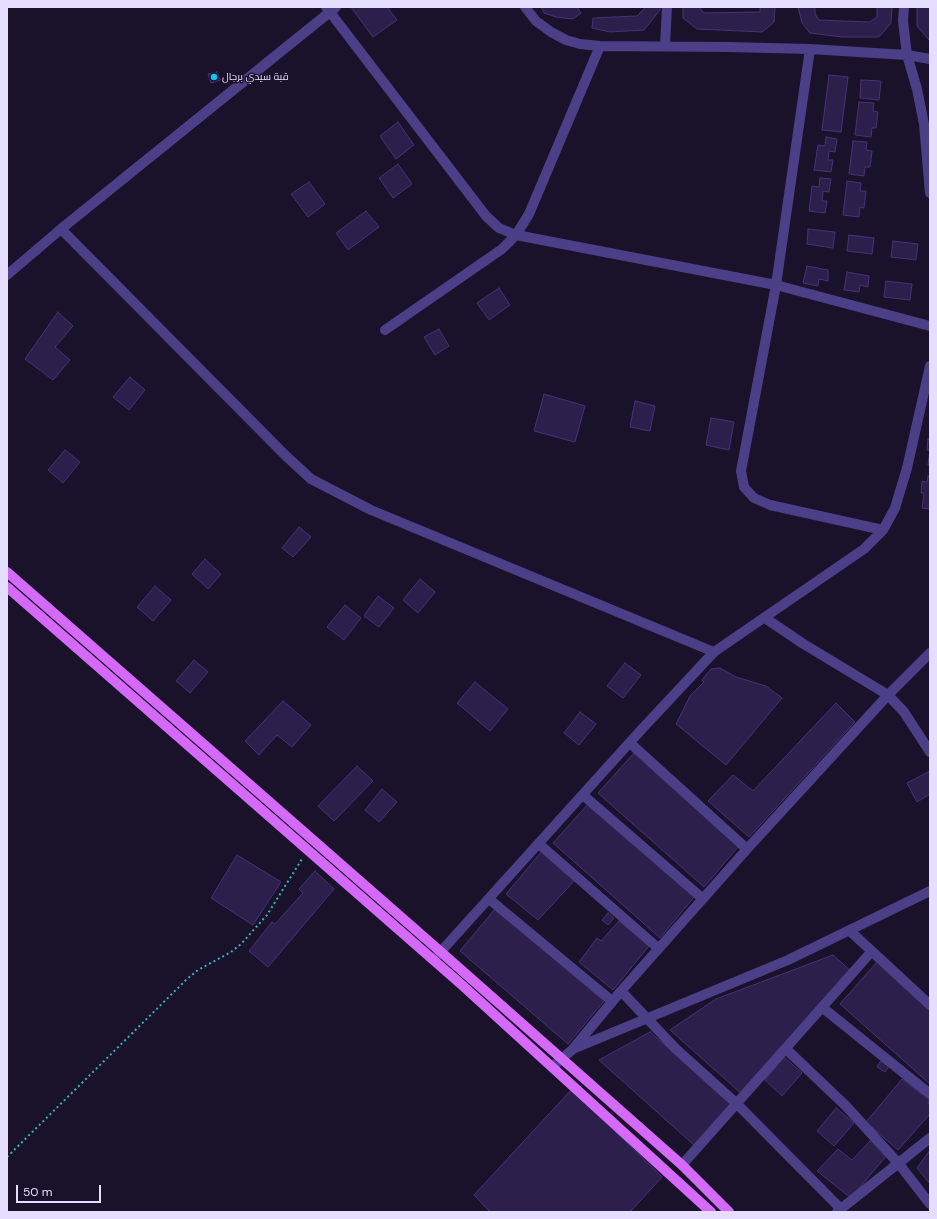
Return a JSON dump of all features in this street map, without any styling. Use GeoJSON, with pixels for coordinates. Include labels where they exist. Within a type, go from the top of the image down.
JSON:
{"type":"FeatureCollection","features":[{"type":"Feature","properties":{"kind":"main road"},"geometry":{"type":"LineString","coordinates":[[7,572],[682,1165],[729,1212]]}},
{"type":"Feature","properties":{"kind":"main road"},"geometry":{"type":"LineString","coordinates":[[7,586],[433,960],[552,1066],[711,1212]]}},
{"type":"Feature","properties":{"kind":"street"},"geometry":{"type":"LineString","coordinates":[[525,7],[536,21],[566,40],[580,44],[600,46],[810,49],[930,59]]}},
{"type":"Feature","properties":{"kind":"street"},"geometry":{"type":"LineString","coordinates":[[665,46],[667,7]]}},
{"type":"Feature","properties":{"kind":"street"},"geometry":{"type":"LineString","coordinates":[[904,7],[903,21],[907,56],[917,89],[924,124],[930,193]]}},
{"type":"Feature","properties":{"kind":"street"},"geometry":{"type":"LineString","coordinates":[[7,275],[330,8],[486,216],[499,228],[516,235],[776,285],[930,326]]}},
{"type":"Feature","properties":{"kind":"street"},"geometry":{"type":"LineString","coordinates":[[385,330],[502,249],[516,235],[529,214],[600,46]]}},
{"type":"Feature","properties":{"kind":"street"},"geometry":{"type":"LineString","coordinates":[[810,49],[776,285],[741,471],[744,487],[754,498],[770,505],[883,530]]}},
{"type":"Feature","properties":{"kind":"street"},"geometry":{"type":"LineString","coordinates":[[61,229],[279,449],[311,479],[371,510],[714,652]]}},
{"type":"Feature","properties":{"kind":"street"},"geometry":{"type":"LineString","coordinates":[[433,960],[714,652],[864,549],[883,530],[895,508],[907,468],[930,366]]}},
{"type":"Feature","properties":{"kind":"street"},"geometry":{"type":"LineString","coordinates":[[765,618],[802,643],[888,695],[904,712],[930,752]]}},
{"type":"Feature","properties":{"kind":"street"},"geometry":{"type":"LineString","coordinates":[[552,1066],[572,1050],[621,990],[702,898],[888,695],[930,653]]}},
{"type":"Feature","properties":{"kind":"street"},"geometry":{"type":"LineString","coordinates":[[630,743],[747,849]]}},
{"type":"Feature","properties":{"kind":"street"},"geometry":{"type":"LineString","coordinates":[[583,795],[702,898]]}},
{"type":"Feature","properties":{"kind":"street"},"geometry":{"type":"LineString","coordinates":[[539,844],[658,948]]}},
{"type":"Feature","properties":{"kind":"street"},"geometry":{"type":"LineString","coordinates":[[572,1050],[788,960],[930,891]]}},
{"type":"Feature","properties":{"kind":"street"},"geometry":{"type":"LineString","coordinates":[[489,899],[612,1001]]}},
{"type":"Feature","properties":{"kind":"street"},"geometry":{"type":"LineString","coordinates":[[850,931],[930,1005]]}},
{"type":"Feature","properties":{"kind":"street"},"geometry":{"type":"LineString","coordinates":[[682,1165],[738,1104],[872,951]]}},
{"type":"Feature","properties":{"kind":"street"},"geometry":{"type":"LineString","coordinates":[[621,990],[647,1020],[676,1049],[738,1104],[839,1211],[930,1138]]}},
{"type":"Feature","properties":{"kind":"street"},"geometry":{"type":"LineString","coordinates":[[823,1008],[930,1094]]}},
{"type":"Feature","properties":{"kind":"street"},"geometry":{"type":"LineString","coordinates":[[786,1049],[818,1078],[899,1164],[930,1204]]}},
{"type":"Feature","properties":{"kind":"path"},"geometry":{"type":"LineString","coordinates":[[7,1157],[179,986],[198,970],[232,952],[246,939],[267,915],[308,850]]}},
{"type":"Feature","properties":{"kind":"building"},"geometry":{"type":"Polygon","coordinates":[[[351,7],[387,7],[397,20],[373,37],[351,7]]]}},
{"type":"Feature","properties":{"kind":"building"},"geometry":{"type":"Polygon","coordinates":[[[541,7],[577,7],[581,13],[573,19],[556,17],[544,13],[541,7]]]}},
{"type":"Feature","properties":{"kind":"building"},"geometry":{"type":"Polygon","coordinates":[[[646,7],[660,7],[660,10],[644,30],[610,32],[592,28],[593,18],[637,16],[646,7]]]}},
{"type":"Feature","properties":{"kind":"building"},"geometry":{"type":"Polygon","coordinates":[[[683,7],[699,7],[704,13],[760,12],[760,7],[775,7],[774,22],[762,32],[697,29],[683,18],[683,7]]]}},
{"type":"Feature","properties":{"kind":"building"},"geometry":{"type":"Polygon","coordinates":[[[798,7],[815,7],[815,14],[819,20],[870,22],[877,17],[877,7],[892,7],[891,23],[879,37],[842,37],[810,33],[802,23],[798,7]]]}},
{"type":"Feature","properties":{"kind":"building"},"geometry":{"type":"Polygon","coordinates":[[[917,7],[930,7],[930,41],[917,26],[917,7]]]}},
{"type":"Feature","properties":{"kind":"building","name":"قبة سيدي برجال"},"geometry":{"type":"Polygon","coordinates":[[[217,72],[220,80],[211,83],[208,74],[217,72]]]}},
{"type":"Feature","properties":{"kind":"building"},"geometry":{"type":"Polygon","coordinates":[[[829,75],[848,77],[841,132],[822,130],[829,75]]]}},
{"type":"Feature","properties":{"kind":"building"},"geometry":{"type":"Polygon","coordinates":[[[861,80],[881,81],[879,100],[860,98],[861,80]]]}},
{"type":"Feature","properties":{"kind":"building"},"geometry":{"type":"Polygon","coordinates":[[[859,102],[874,103],[873,111],[878,112],[876,128],[872,128],[871,137],[855,135],[859,102]]]}},
{"type":"Feature","properties":{"kind":"building"},"geometry":{"type":"Polygon","coordinates":[[[398,122],[414,145],[396,159],[380,136],[398,122]]]}},
{"type":"Feature","properties":{"kind":"building"},"geometry":{"type":"Polygon","coordinates":[[[826,137],[837,139],[835,152],[829,151],[828,160],[833,160],[831,172],[814,170],[818,145],[825,146],[826,137]]]}},
{"type":"Feature","properties":{"kind":"building"},"geometry":{"type":"Polygon","coordinates":[[[853,141],[867,142],[866,150],[872,151],[870,167],[865,167],[864,176],[849,174],[853,141]]]}},
{"type":"Feature","properties":{"kind":"building"},"geometry":{"type":"Polygon","coordinates":[[[398,164],[412,184],[393,198],[379,178],[398,164]]]}},
{"type":"Feature","properties":{"kind":"building"},"geometry":{"type":"Polygon","coordinates":[[[820,178],[831,179],[829,192],[823,191],[822,201],[827,201],[825,213],[809,211],[812,186],[819,187],[820,178]]]}},
{"type":"Feature","properties":{"kind":"building"},"geometry":{"type":"Polygon","coordinates":[[[847,181],[861,183],[860,191],[866,191],[864,208],[860,207],[859,217],[843,215],[847,181]]]}},
{"type":"Feature","properties":{"kind":"building"},"geometry":{"type":"Polygon","coordinates":[[[309,182],[325,204],[308,217],[291,194],[309,182]]]}},
{"type":"Feature","properties":{"kind":"building"},"geometry":{"type":"Polygon","coordinates":[[[366,211],[379,227],[348,250],[336,233],[366,211]]]}},
{"type":"Feature","properties":{"kind":"building"},"geometry":{"type":"Polygon","coordinates":[[[808,229],[835,232],[833,248],[807,244],[808,229]]]}},
{"type":"Feature","properties":{"kind":"building"},"geometry":{"type":"Polygon","coordinates":[[[849,235],[874,238],[872,254],[847,251],[849,235]]]}},
{"type":"Feature","properties":{"kind":"building"},"geometry":{"type":"Polygon","coordinates":[[[893,241],[918,244],[916,260],[891,257],[893,241]]]}},
{"type":"Feature","properties":{"kind":"building"},"geometry":{"type":"Polygon","coordinates":[[[807,266],[828,270],[828,281],[819,279],[818,286],[803,283],[807,266]]]}},
{"type":"Feature","properties":{"kind":"building"},"geometry":{"type":"Polygon","coordinates":[[[847,272],[869,276],[868,287],[860,285],[859,292],[844,290],[847,272]]]}},
{"type":"Feature","properties":{"kind":"building"},"geometry":{"type":"Polygon","coordinates":[[[886,281],[912,284],[910,300],[884,297],[886,281]]]}},
{"type":"Feature","properties":{"kind":"building"},"geometry":{"type":"Polygon","coordinates":[[[499,288],[510,305],[489,320],[477,303],[499,288]]]}},
{"type":"Feature","properties":{"kind":"building"},"geometry":{"type":"Polygon","coordinates":[[[58,312],[73,326],[55,347],[70,360],[53,380],[25,359],[58,312]]]}},
{"type":"Feature","properties":{"kind":"building"},"geometry":{"type":"Polygon","coordinates":[[[439,329],[449,346],[435,355],[424,337],[439,329]]]}},
{"type":"Feature","properties":{"kind":"building"},"geometry":{"type":"Polygon","coordinates":[[[130,377],[145,390],[129,410],[113,397],[130,377]]]}},
{"type":"Feature","properties":{"kind":"building"},"geometry":{"type":"Polygon","coordinates":[[[544,394],[585,406],[575,442],[534,431],[544,394]]]}},
{"type":"Feature","properties":{"kind":"building"},"geometry":{"type":"Polygon","coordinates":[[[635,401],[655,406],[650,431],[630,427],[635,401]]]}},
{"type":"Feature","properties":{"kind":"building"},"geometry":{"type":"Polygon","coordinates":[[[711,418],[734,422],[729,450],[706,445],[711,418]]]}},
{"type":"Feature","properties":{"kind":"building"},"geometry":{"type":"Polygon","coordinates":[[[928,439],[930,439],[930,450],[927,450],[928,439]]]}},
{"type":"Feature","properties":{"kind":"building"},"geometry":{"type":"Polygon","coordinates":[[[65,450],[80,462],[63,483],[48,470],[65,450]]]}},
{"type":"Feature","properties":{"kind":"building"},"geometry":{"type":"Polygon","coordinates":[[[930,450],[930,465],[928,465],[930,450]]]}},
{"type":"Feature","properties":{"kind":"building"},"geometry":{"type":"Polygon","coordinates":[[[928,476],[930,477],[930,509],[922,508],[924,493],[921,493],[922,481],[927,482],[928,476]]]}},
{"type":"Feature","properties":{"kind":"building"},"geometry":{"type":"Polygon","coordinates":[[[299,527],[311,537],[293,557],[282,548],[299,527]]]}},
{"type":"Feature","properties":{"kind":"building"},"geometry":{"type":"Polygon","coordinates":[[[205,559],[221,574],[208,589],[192,574],[205,559]]]}},
{"type":"Feature","properties":{"kind":"building"},"geometry":{"type":"Polygon","coordinates":[[[420,579],[435,592],[418,613],[403,600],[420,579]]]}},
{"type":"Feature","properties":{"kind":"building"},"geometry":{"type":"Polygon","coordinates":[[[155,586],[171,600],[153,621],[137,607],[155,586]]]}},
{"type":"Feature","properties":{"kind":"building"},"geometry":{"type":"Polygon","coordinates":[[[378,596],[394,608],[379,627],[364,616],[378,596]]]}},
{"type":"Feature","properties":{"kind":"building"},"geometry":{"type":"Polygon","coordinates":[[[345,605],[361,618],[344,640],[327,627],[345,605]]]}},
{"type":"Feature","properties":{"kind":"building"},"geometry":{"type":"Polygon","coordinates":[[[194,660],[208,672],[190,693],[176,681],[194,660]]]}},
{"type":"Feature","properties":{"kind":"building"},"geometry":{"type":"Polygon","coordinates":[[[625,663],[641,675],[623,698],[607,686],[625,663]]]}},
{"type":"Feature","properties":{"kind":"building"},"geometry":{"type":"Polygon","coordinates":[[[720,668],[736,677],[766,686],[782,698],[726,765],[676,724],[690,696],[704,682],[702,680],[711,669],[720,668]]]}},
{"type":"Feature","properties":{"kind":"building"},"geometry":{"type":"Polygon","coordinates":[[[475,682],[508,709],[490,731],[457,703],[475,682]]]}},
{"type":"Feature","properties":{"kind":"building"},"geometry":{"type":"Polygon","coordinates":[[[283,701],[311,725],[292,747],[277,735],[259,755],[245,741],[283,701]]]}},
{"type":"Feature","properties":{"kind":"building"},"geometry":{"type":"Polygon","coordinates":[[[836,703],[855,722],[749,837],[708,801],[733,775],[753,791],[836,703]]]}},
{"type":"Feature","properties":{"kind":"building"},"geometry":{"type":"Polygon","coordinates":[[[580,712],[596,724],[579,745],[564,733],[580,712]]]}},
{"type":"Feature","properties":{"kind":"building"},"geometry":{"type":"Polygon","coordinates":[[[635,752],[739,846],[704,887],[598,793],[635,752]]]}},
{"type":"Feature","properties":{"kind":"building"},"geometry":{"type":"Polygon","coordinates":[[[357,766],[373,781],[334,821],[318,806],[357,766]]]}},
{"type":"Feature","properties":{"kind":"building"},"geometry":{"type":"Polygon","coordinates":[[[930,771],[930,794],[917,802],[907,783],[930,771]]]}},
{"type":"Feature","properties":{"kind":"building"},"geometry":{"type":"Polygon","coordinates":[[[382,789],[397,802],[379,822],[365,810],[382,789]]]}},
{"type":"Feature","properties":{"kind":"building"},"geometry":{"type":"Polygon","coordinates":[[[589,803],[695,896],[660,938],[553,843],[589,803]]]}},
{"type":"Feature","properties":{"kind":"building"},"geometry":{"type":"Polygon","coordinates":[[[543,850],[576,879],[538,920],[506,894],[543,850]]]}},
{"type":"Feature","properties":{"kind":"building"},"geometry":{"type":"Polygon","coordinates":[[[237,855],[281,882],[253,925],[211,898],[237,855]]]}},
{"type":"Feature","properties":{"kind":"building"},"geometry":{"type":"Polygon","coordinates":[[[315,871],[334,889],[268,967],[249,951],[272,922],[275,924],[303,893],[299,889],[315,871]]]}},
{"type":"Feature","properties":{"kind":"building"},"geometry":{"type":"Polygon","coordinates":[[[495,909],[604,1001],[568,1044],[460,951],[495,909]]]}},
{"type":"Feature","properties":{"kind":"building"},"geometry":{"type":"Polygon","coordinates":[[[608,913],[614,918],[608,925],[602,920],[608,913]]]}},
{"type":"Feature","properties":{"kind":"building"},"geometry":{"type":"Polygon","coordinates":[[[619,921],[649,946],[613,990],[579,962],[597,938],[601,941],[619,921]]]}},
{"type":"Feature","properties":{"kind":"building"},"geometry":{"type":"Polygon","coordinates":[[[833,955],[852,972],[743,1095],[670,1030],[716,999],[833,955]]]}},
{"type":"Feature","properties":{"kind":"building"},"geometry":{"type":"Polygon","coordinates":[[[878,961],[930,1008],[930,1084],[840,1004],[878,961]]]}},
{"type":"Feature","properties":{"kind":"building"},"geometry":{"type":"Polygon","coordinates":[[[650,1032],[733,1104],[695,1146],[599,1060],[650,1032]]]}},
{"type":"Feature","properties":{"kind":"building"},"geometry":{"type":"Polygon","coordinates":[[[784,1057],[802,1073],[782,1096],[765,1080],[784,1057]]]}},
{"type":"Feature","properties":{"kind":"building"},"geometry":{"type":"Polygon","coordinates":[[[882,1059],[890,1065],[885,1072],[877,1067],[882,1059]]]}},
{"type":"Feature","properties":{"kind":"building"},"geometry":{"type":"Polygon","coordinates":[[[902,1079],[920,1093],[930,1096],[928,1103],[930,1105],[930,1114],[898,1150],[866,1122],[902,1079]]]}},
{"type":"Feature","properties":{"kind":"building"},"geometry":{"type":"Polygon","coordinates":[[[572,1089],[662,1177],[630,1212],[490,1212],[474,1195],[572,1089]]]}},
{"type":"Feature","properties":{"kind":"building"},"geometry":{"type":"Polygon","coordinates":[[[836,1108],[854,1123],[834,1146],[817,1131],[836,1108]]]}},
{"type":"Feature","properties":{"kind":"building"},"geometry":{"type":"Polygon","coordinates":[[[871,1140],[887,1155],[851,1198],[817,1171],[838,1149],[852,1160],[871,1140]]]}},
{"type":"Feature","properties":{"kind":"building"},"geometry":{"type":"Polygon","coordinates":[[[930,1150],[930,1184],[917,1168],[930,1150]]]}},
{"type":"Feature","properties":{"kind":"place","name":"قبة سيدي برجال"},"geometry":{"type":"Point","coordinates":[214,77]}}]}
